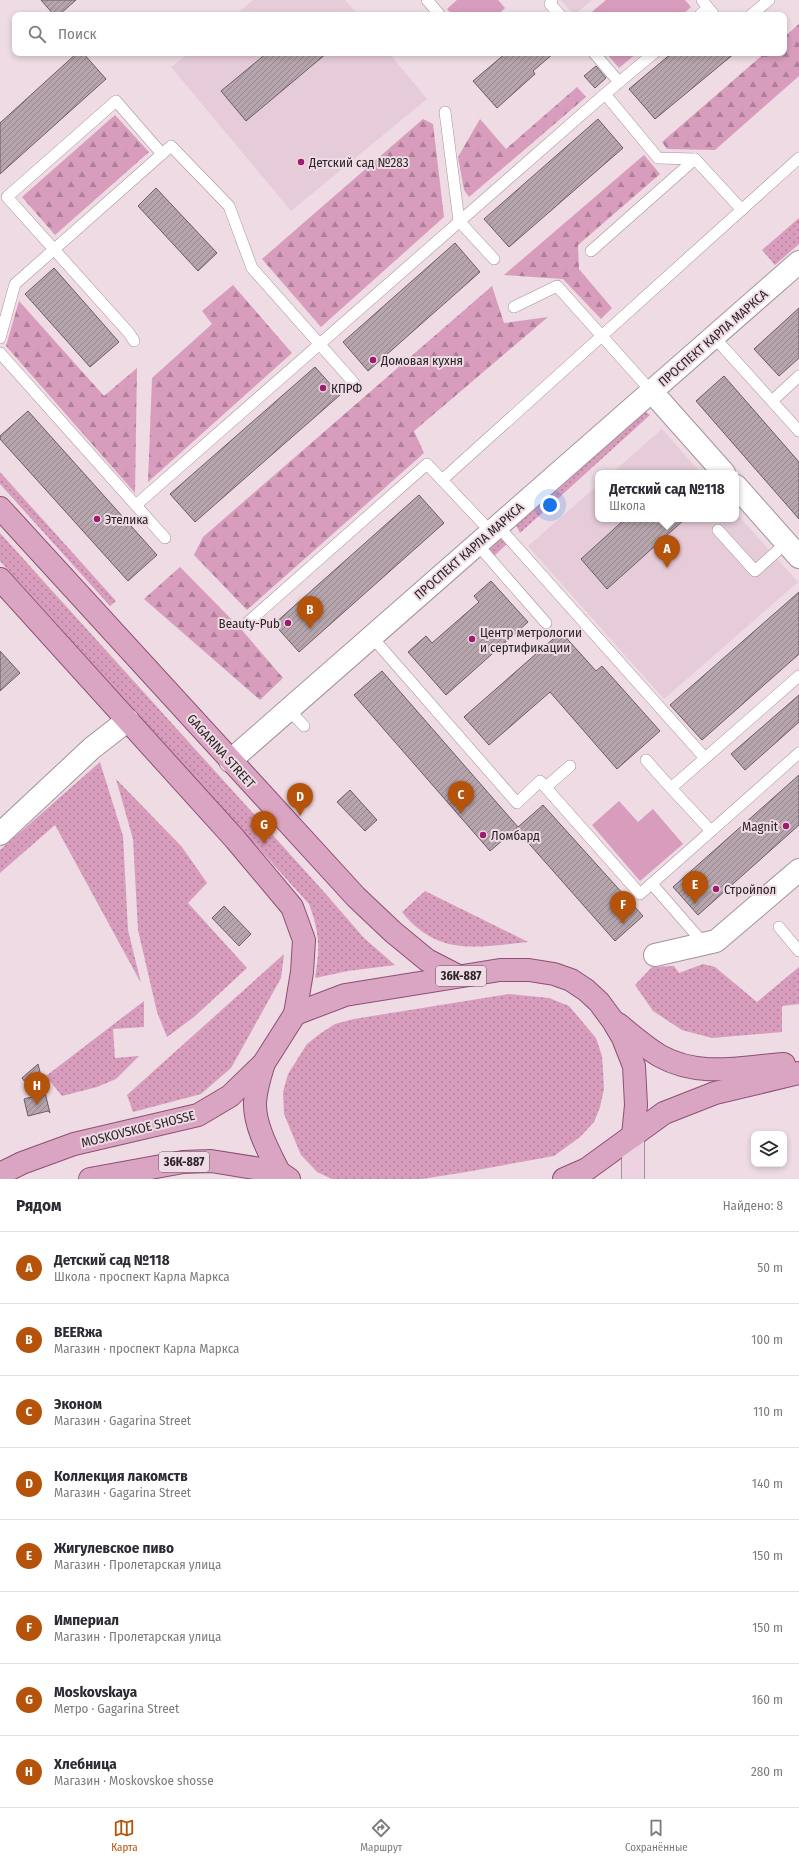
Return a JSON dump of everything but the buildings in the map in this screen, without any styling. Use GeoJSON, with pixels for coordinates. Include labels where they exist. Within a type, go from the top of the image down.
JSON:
{"type":"FeatureCollection","features":[{"type":"Feature","properties":{"kind":"main road","name":"GAGARINA STREET"},"geometry":{"type":"LineString","coordinates":[[0,508],[356,897],[388,927],[427,960],[458,976]]}},
{"type":"Feature","properties":{"kind":"main road"},"geometry":{"type":"LineString","coordinates":[[0,579],[235,839],[292,907],[304,940],[302,972],[295,1014]]}},
{"type":"Feature","properties":{"kind":"main road","name":"36К-887"},"geometry":{"type":"LineString","coordinates":[[295,1014],[345,995],[500,970],[529,970],[554,974],[571,980],[586,990],[613,1021],[659,1055],[684,1066],[702,1070],[799,1063]]}},
{"type":"Feature","properties":{"kind":"main road","name":"MOSKOVSKOE SHOSSE"},"geometry":{"type":"LineString","coordinates":[[0,1174],[22,1163],[74,1144],[198,1115],[230,1096],[264,1063],[295,1014]]}},
{"type":"Feature","properties":{"kind":"main road","name":"36К-887"},"geometry":{"type":"LineString","coordinates":[[613,1021],[632,1056],[634,1066],[636,1090],[633,1136]]}},
{"type":"Feature","properties":{"kind":"main road","name":"MOSKOVSKOE SHOSSE"},"geometry":{"type":"LineString","coordinates":[[264,1063],[258,1082],[255,1103],[258,1122],[284,1176]]}},
{"type":"Feature","properties":{"kind":"main road"},"geometry":{"type":"LineString","coordinates":[[564,1179],[587,1169],[664,1113],[715,1093],[799,1073]]}},
{"type":"Feature","properties":{"kind":"main road"},"geometry":{"type":"LineString","coordinates":[[633,1136],[633,1179]]}},
{"type":"Feature","properties":{"kind":"main road","name":"MOSKOVSKOE SHOSSE"},"geometry":{"type":"LineString","coordinates":[[90,1179],[183,1162],[219,1161],[284,1176]]}},
{"type":"Feature","properties":{"kind":"street","name":"ПРОСПЕКТ КАРЛА МАРКСА"},"geometry":{"type":"LineString","coordinates":[[230,761],[799,262]]}},
{"type":"Feature","properties":{"kind":"street"},"geometry":{"type":"LineString","coordinates":[[652,392],[721,470]]}},
{"type":"Feature","properties":{"kind":"street"},"geometry":{"type":"LineString","coordinates":[[739,489],[793,550]]}},
{"type":"Feature","properties":{"kind":"street"},"geometry":{"type":"LineString","coordinates":[[0,834],[92,748],[128,720]]}},
{"type":"Feature","properties":{"kind":"street"},"geometry":{"type":"LineString","coordinates":[[655,955],[705,945],[716,941],[799,870]]}},
{"type":"Feature","properties":{"kind":"lane"},"geometry":{"type":"LineString","coordinates":[[428,0],[437,12]]}},
{"type":"Feature","properties":{"kind":"lane"},"geometry":{"type":"LineString","coordinates":[[755,12],[769,0]]}},
{"type":"Feature","properties":{"kind":"lane"},"geometry":{"type":"LineString","coordinates":[[549,4],[557,12]]}},
{"type":"Feature","properties":{"kind":"lane"},"geometry":{"type":"LineString","coordinates":[[597,56],[619,82]]}},
{"type":"Feature","properties":{"kind":"lane"},"geometry":{"type":"LineString","coordinates":[[136,505],[459,221],[650,56]]}},
{"type":"Feature","properties":{"kind":"lane"},"geometry":{"type":"LineString","coordinates":[[605,94],[658,158],[695,159],[742,210]]}},
{"type":"Feature","properties":{"kind":"lane"},"geometry":{"type":"LineString","coordinates":[[134,341],[129,333],[7,197],[116,101],[162,154]]}},
{"type":"Feature","properties":{"kind":"lane"},"geometry":{"type":"LineString","coordinates":[[445,112],[459,221],[494,259]]}},
{"type":"Feature","properties":{"kind":"lane"},"geometry":{"type":"LineString","coordinates":[[0,338],[15,284],[171,146],[229,206],[252,268],[354,383]]}},
{"type":"Feature","properties":{"kind":"lane"},"geometry":{"type":"LineString","coordinates":[[442,480],[799,158]]}},
{"type":"Feature","properties":{"kind":"lane"},"geometry":{"type":"LineString","coordinates":[[592,251],[695,159]]}},
{"type":"Feature","properties":{"kind":"lane"},"geometry":{"type":"LineString","coordinates":[[514,307],[557,286],[652,392]]}},
{"type":"Feature","properties":{"kind":"lane"},"geometry":{"type":"LineString","coordinates":[[714,337],[799,431]]}},
{"type":"Feature","properties":{"kind":"lane"},"geometry":{"type":"LineString","coordinates":[[0,353],[165,538]]}},
{"type":"Feature","properties":{"kind":"lane"},"geometry":{"type":"LineString","coordinates":[[772,400],[799,376]]}},
{"type":"Feature","properties":{"kind":"lane"},"geometry":{"type":"LineString","coordinates":[[247,623],[427,464],[489,534],[705,758]]}},
{"type":"Feature","properties":{"kind":"lane"},"geometry":{"type":"LineString","coordinates":[[718,530],[755,571],[793,550]]}},
{"type":"Feature","properties":{"kind":"lane"},"geometry":{"type":"LineString","coordinates":[[489,534],[546,623]]}},
{"type":"Feature","properties":{"kind":"lane"},"geometry":{"type":"LineString","coordinates":[[372,637],[517,803],[540,781],[640,894],[799,753]]}},
{"type":"Feature","properties":{"kind":"lane"},"geometry":{"type":"LineString","coordinates":[[671,788],[799,676]]}},
{"type":"Feature","properties":{"kind":"lane"},"geometry":{"type":"LineString","coordinates":[[289,710],[304,726]]}},
{"type":"Feature","properties":{"kind":"lane"},"geometry":{"type":"LineString","coordinates":[[646,760],[711,832]]}},
{"type":"Feature","properties":{"kind":"lane"},"geometry":{"type":"LineString","coordinates":[[546,787],[570,766]]}},
{"type":"Feature","properties":{"kind":"lane"},"geometry":{"type":"LineString","coordinates":[[652,884],[705,945]]}},
{"type":"Feature","properties":{"kind":"lane"},"geometry":{"type":"LineString","coordinates":[[779,927],[799,951]]}},
{"type":"Feature","properties":{"kind":"shaded area"},"geometry":{"type":"Polygon","coordinates":[[[253,0],[345,0],[355,12],[239,12],[253,0]]]}},
{"type":"Feature","properties":{"kind":"shaded area"},"geometry":{"type":"Polygon","coordinates":[[[561,0],[592,0],[578,12],[571,12],[561,0]]]}},
{"type":"Feature","properties":{"kind":"shaded area","name":"Детский сад №283"},"geometry":{"type":"Polygon","coordinates":[[[185,56],[391,56],[427,99],[291,211],[171,67],[185,56]]]}},
{"type":"Feature","properties":{"kind":"shaded area"},"geometry":{"type":"Polygon","coordinates":[[[662,429],[698,470],[615,470],[662,429]]]}},
{"type":"Feature","properties":{"kind":"shaded area"},"geometry":{"type":"Polygon","coordinates":[[[595,488],[595,522],[739,522],[739,516],[798,582],[664,699],[528,546],[595,488]]]}},
{"type":"Feature","properties":{"kind":"green space"},"geometry":{"type":"Polygon","coordinates":[[[457,0],[498,0],[505,8],[501,12],[450,12],[447,9],[457,0]]]}},
{"type":"Feature","properties":{"kind":"green space"},"geometry":{"type":"Polygon","coordinates":[[[606,0],[685,0],[691,7],[685,12],[592,12],[606,0]]]}},
{"type":"Feature","properties":{"kind":"green space"},"geometry":{"type":"Polygon","coordinates":[[[799,24],[799,76],[715,150],[667,149],[662,142],[762,56],[787,56],[787,34],[799,24]]]}},
{"type":"Feature","properties":{"kind":"green space"},"geometry":{"type":"Polygon","coordinates":[[[609,56],[633,56],[619,68],[609,56]]]}},
{"type":"Feature","properties":{"kind":"green space"},"geometry":{"type":"Polygon","coordinates":[[[577,87],[586,97],[469,197],[464,190],[458,157],[480,119],[506,149],[577,87]]]}},
{"type":"Feature","properties":{"kind":"green space"},"geometry":{"type":"Polygon","coordinates":[[[115,115],[149,152],[55,235],[22,197],[115,115]]]}},
{"type":"Feature","properties":{"kind":"green space"},"geometry":{"type":"Polygon","coordinates":[[[423,119],[433,124],[444,217],[321,327],[262,259],[423,119]]]}},
{"type":"Feature","properties":{"kind":"green space"},"geometry":{"type":"Polygon","coordinates":[[[644,155],[660,174],[578,245],[579,269],[612,308],[601,319],[563,279],[504,275],[644,155]]]}},
{"type":"Feature","properties":{"kind":"green space"},"geometry":{"type":"Polygon","coordinates":[[[799,218],[799,244],[775,265],[762,250],[799,218]]]}},
{"type":"Feature","properties":{"kind":"green space"},"geometry":{"type":"Polygon","coordinates":[[[233,285],[292,353],[148,482],[152,378],[212,324],[202,311],[233,285]]]}},
{"type":"Feature","properties":{"kind":"green space"},"geometry":{"type":"Polygon","coordinates":[[[492,286],[504,323],[548,317],[414,431],[424,453],[247,610],[194,555],[203,537],[492,286]]]}},
{"type":"Feature","properties":{"kind":"green space"},"geometry":{"type":"Polygon","coordinates":[[[19,301],[104,396],[137,368],[135,493],[6,346],[19,301]]]}},
{"type":"Feature","properties":{"kind":"green space"},"geometry":{"type":"Polygon","coordinates":[[[643,410],[650,415],[520,533],[515,523],[643,410]]]}},
{"type":"Feature","properties":{"kind":"green space"},"geometry":{"type":"Polygon","coordinates":[[[0,472],[116,601],[110,606],[0,484],[0,472]]]}},
{"type":"Feature","properties":{"kind":"green space"},"geometry":{"type":"Polygon","coordinates":[[[0,533],[364,938],[395,965],[348,971],[315,978],[318,958],[318,941],[309,904],[0,561],[0,533]]]}},
{"type":"Feature","properties":{"kind":"green space"},"geometry":{"type":"Polygon","coordinates":[[[497,534],[508,543],[493,557],[489,550],[488,544],[497,534]]]}},
{"type":"Feature","properties":{"kind":"green space"},"geometry":{"type":"Polygon","coordinates":[[[180,567],[241,629],[283,678],[260,700],[144,599],[180,567]]]}},
{"type":"Feature","properties":{"kind":"green space"},"geometry":{"type":"Polygon","coordinates":[[[100,762],[123,836],[128,930],[141,983],[55,825],[0,873],[0,850],[100,762]]]}},
{"type":"Feature","properties":{"kind":"green space"},"geometry":{"type":"Polygon","coordinates":[[[116,779],[182,847],[207,883],[188,903],[247,968],[194,1017],[167,1037],[157,1012],[138,930],[133,839],[116,779]]]}},
{"type":"Feature","properties":{"kind":"green space"},"geometry":{"type":"Polygon","coordinates":[[[619,801],[638,822],[653,809],[683,844],[640,881],[592,825],[619,801]]]}},
{"type":"Feature","properties":{"kind":"green space"},"geometry":{"type":"Polygon","coordinates":[[[425,891],[528,942],[475,947],[444,943],[430,936],[416,926],[402,912],[425,891]]]}},
{"type":"Feature","properties":{"kind":"green space"},"geometry":{"type":"Polygon","coordinates":[[[284,954],[281,978],[231,1068],[201,1094],[133,1112],[127,1095],[284,954]]]}},
{"type":"Feature","properties":{"kind":"green space"},"geometry":{"type":"Polygon","coordinates":[[[703,964],[715,967],[757,1002],[799,967],[799,1004],[782,1006],[782,1032],[712,1038],[682,1030],[653,1011],[635,985],[652,967],[674,966],[679,973],[703,964]]]}},
{"type":"Feature","properties":{"kind":"green space"},"geometry":{"type":"Polygon","coordinates":[[[509,994],[549,998],[569,1006],[596,1038],[602,1056],[604,1089],[600,1107],[594,1122],[580,1137],[554,1156],[422,1179],[332,1179],[317,1172],[301,1155],[284,1114],[283,1092],[288,1074],[307,1044],[321,1033],[335,1024],[354,1019],[509,994]]]}},
{"type":"Feature","properties":{"kind":"green space"},"geometry":{"type":"Polygon","coordinates":[[[144,1001],[144,1027],[113,1029],[115,1058],[139,1056],[116,1079],[97,1087],[62,1096],[46,1076],[144,1001]]]}},
{"type":"Feature","properties":{"kind":"place","name":"Детский сад №283"},"geometry":{"type":"Point","coordinates":[301,162]}},
{"type":"Feature","properties":{"kind":"place","name":"Домовая кухня"},"geometry":{"type":"Point","coordinates":[373,360]}},
{"type":"Feature","properties":{"kind":"place","name":"КПРФ"},"geometry":{"type":"Point","coordinates":[323,388]}},
{"type":"Feature","properties":{"kind":"place","name":"Этелика"},"geometry":{"type":"Point","coordinates":[97,519]}},
{"type":"Feature","properties":{"kind":"place","name":"Детский сад №118"},"geometry":{"type":"Point","coordinates":[667,568]}},
{"type":"Feature","properties":{"kind":"place","name":"Beauty-Pub"},"geometry":{"type":"Point","coordinates":[288,623]}},
{"type":"Feature","properties":{"kind":"place","name":"BEERжа"},"geometry":{"type":"Point","coordinates":[310,629]}},
{"type":"Feature","properties":{"kind":"place","name":"Центр метрологии и сертификации"},"geometry":{"type":"Point","coordinates":[472,639]}},
{"type":"Feature","properties":{"kind":"place","name":"Эконом"},"geometry":{"type":"Point","coordinates":[461,814]}},
{"type":"Feature","properties":{"kind":"place","name":"Коллекция лакомств"},"geometry":{"type":"Point","coordinates":[300,816]}},
{"type":"Feature","properties":{"kind":"place","name":"Magnit"},"geometry":{"type":"Point","coordinates":[786,826]}},
{"type":"Feature","properties":{"kind":"place","name":"Ломбард"},"geometry":{"type":"Point","coordinates":[483,835]}},
{"type":"Feature","properties":{"kind":"place","name":"Moskovskaya"},"geometry":{"type":"Point","coordinates":[264,844]}},
{"type":"Feature","properties":{"kind":"place","name":"Стройпол"},"geometry":{"type":"Point","coordinates":[716,889]}},
{"type":"Feature","properties":{"kind":"place","name":"Жигулевское пиво"},"geometry":{"type":"Point","coordinates":[695,904]}},
{"type":"Feature","properties":{"kind":"place","name":"Империал"},"geometry":{"type":"Point","coordinates":[623,924]}},
{"type":"Feature","properties":{"kind":"place","name":"Хлебница"},"geometry":{"type":"Point","coordinates":[37,1105]}}]}
